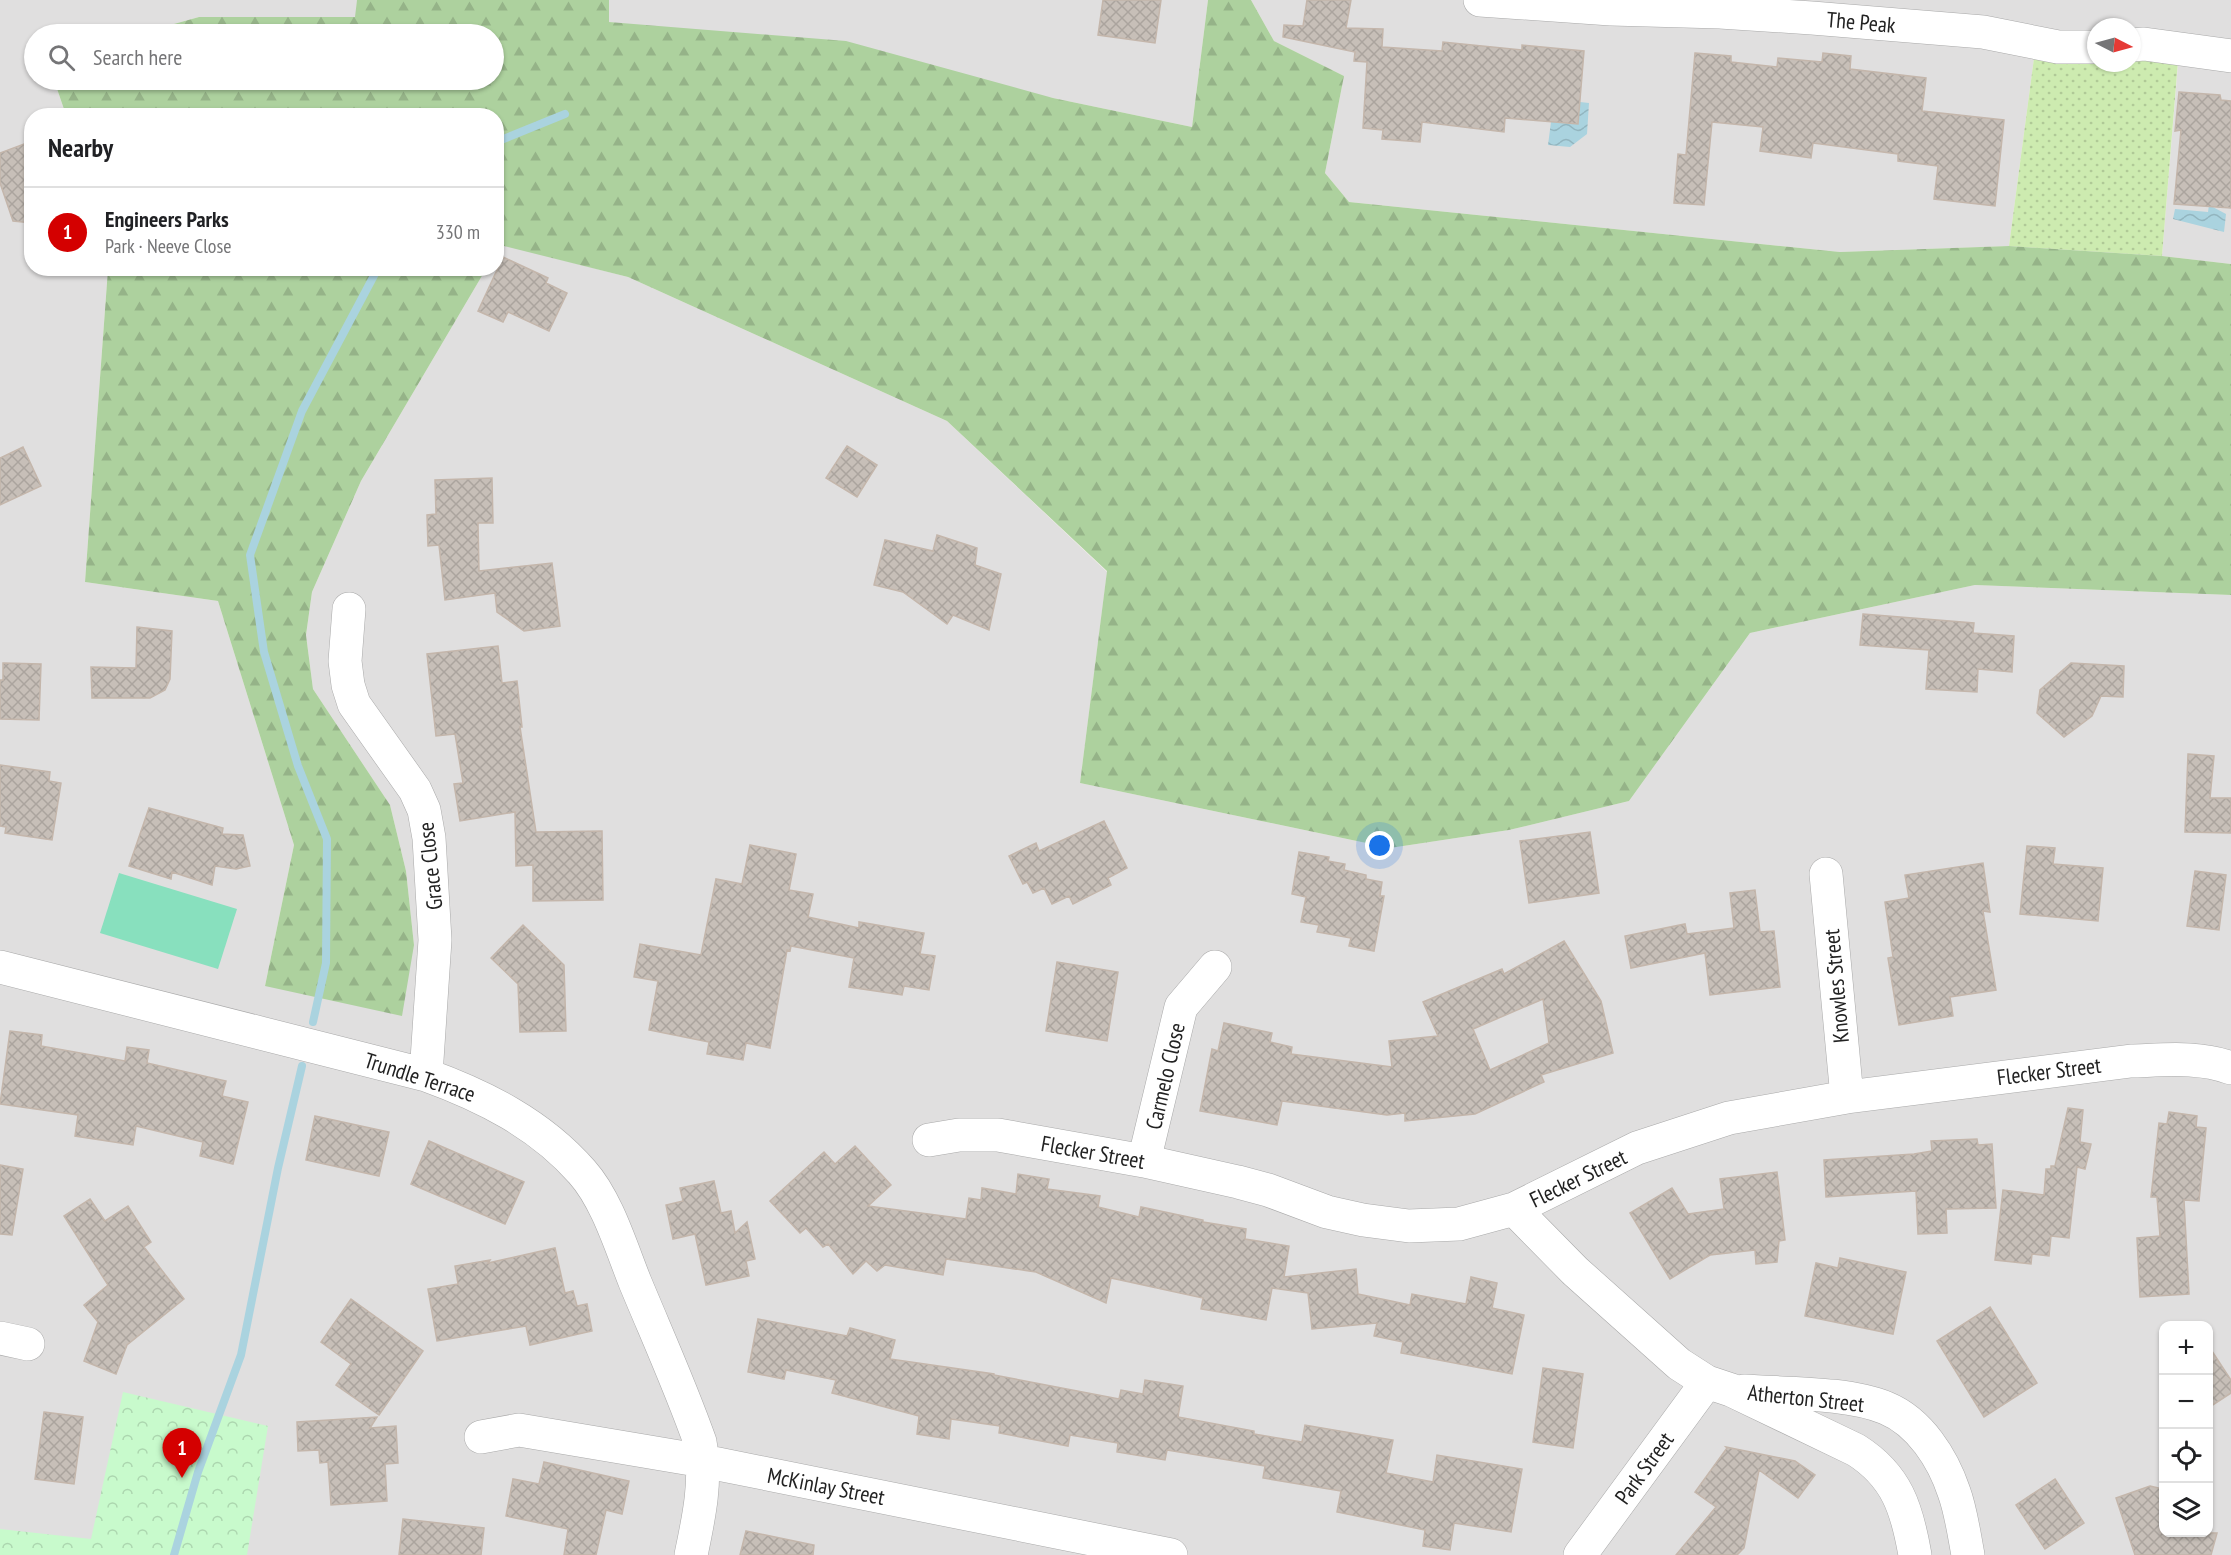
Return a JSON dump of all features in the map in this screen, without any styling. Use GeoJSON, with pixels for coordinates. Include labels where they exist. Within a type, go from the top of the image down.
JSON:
{"type":"FeatureCollection","features":[{"type":"Feature","properties":{"kind":"street","name":"The Peak"},"geometry":{"type":"LineString","coordinates":[[1480,0],[1611,9],[1720,12],[1812,18],[1983,32],[2058,46],[2087,47]]}},
{"type":"Feature","properties":{"kind":"street"},"geometry":{"type":"LineString","coordinates":[[2141,46],[2231,56]]}},
{"type":"Feature","properties":{"kind":"street","name":"Grace Close"},"geometry":{"type":"LineString","coordinates":[[349,609],[345,661],[348,685],[354,704],[415,790],[424,810],[429,838],[435,919],[435,962],[426,1075]]}},
{"type":"Feature","properties":{"kind":"street","name":"Knowles Street"},"geometry":{"type":"LineString","coordinates":[[1826,874],[1846,1097]]}},
{"type":"Feature","properties":{"kind":"street","name":"Trundle Terrace"},"geometry":{"type":"LineString","coordinates":[[0,967],[426,1075],[468,1090],[513,1113],[550,1140],[583,1173],[605,1209],[692,1419],[703,1461],[699,1515],[691,1555]]}},
{"type":"Feature","properties":{"kind":"street","name":"Carmelo Close"},"geometry":{"type":"LineString","coordinates":[[1144,1161],[1181,1007],[1215,967]]}},
{"type":"Feature","properties":{"kind":"street","name":"Flecker Street"},"geometry":{"type":"LineString","coordinates":[[929,1140],[959,1135],[998,1135],[1144,1161],[1268,1190],[1327,1212],[1363,1220],[1409,1226],[1459,1224],[1514,1209],[1637,1148],[1729,1118],[1846,1097],[2131,1061],[2176,1059],[2220,1064],[2231,1068]]}},
{"type":"Feature","properties":{"kind":"street","name":"Atherton Street"},"geometry":{"type":"LineString","coordinates":[[1514,1209],[1575,1271],[1679,1364],[1719,1386],[1856,1450],[1874,1462],[1888,1476],[1902,1505],[1915,1555]]}},
{"type":"Feature","properties":{"kind":"street","name":"Atherton Street"},"geometry":{"type":"LineString","coordinates":[[1719,1386],[1847,1398],[1887,1408],[1918,1429],[1939,1457],[1955,1493],[1968,1555]]}},
{"type":"Feature","properties":{"kind":"street","name":"Park Street"},"geometry":{"type":"LineString","coordinates":[[1580,1555],[1719,1386]]}},
{"type":"Feature","properties":{"kind":"street","name":"McKinlay Street"},"geometry":{"type":"LineString","coordinates":[[480,1437],[519,1430],[703,1461],[1171,1555]]}},
{"type":"Feature","properties":{"kind":"shaded area"},"geometry":{"type":"Polygon","coordinates":[[[0,0],[357,0],[356,17],[199,17],[174,24],[24,24],[24,90],[57,90],[64,108],[24,108],[24,276],[107,276],[85,582],[218,601],[294,845],[265,986],[414,945],[406,871],[390,805],[313,689],[306,635],[312,592],[361,481],[482,276],[504,276],[504,245],[628,277],[947,421],[1107,572],[1080,783],[1390,848],[1509,830],[1629,801],[1750,633],[1975,585],[2231,595],[2231,1555],[0,1555],[0,0]]]}},
{"type":"Feature","properties":{"kind":"shaded area"},"geometry":{"type":"Polygon","coordinates":[[[609,0],[1208,0],[1192,127],[1053,98],[609,22],[609,0]]]}},
{"type":"Feature","properties":{"kind":"shaded area"},"geometry":{"type":"Polygon","coordinates":[[[1251,0],[2231,0],[2231,264],[2162,256],[2178,64],[2141,62],[2141,18],[2087,18],[2087,61],[2034,58],[2009,246],[1840,252],[1349,202],[1325,173],[1344,76],[1274,41],[1251,0]]]}},
{"type":"Feature","properties":{"kind":"green space"},"geometry":{"type":"Polygon","coordinates":[[[357,0],[609,0],[609,22],[846,41],[1053,98],[1192,127],[1208,0],[1251,0],[1274,41],[1344,76],[1325,173],[1349,202],[1840,252],[2009,246],[2162,256],[2231,264],[2231,595],[1975,585],[1750,633],[1629,801],[1509,830],[1390,848],[1080,783],[1107,571],[947,421],[628,277],[504,246],[504,108],[64,108],[57,90],[504,90],[504,24],[174,24],[199,17],[355,17],[357,0]]]}},
{"type":"Feature","properties":{"kind":"green space"},"geometry":{"type":"Polygon","coordinates":[[[2141,47],[2179,49],[2162,256],[2009,246],[2034,58],[2087,62],[2087,72],[2141,72],[2141,47]]]}},
{"type":"Feature","properties":{"kind":"green space"},"geometry":{"type":"Polygon","coordinates":[[[107,276],[482,276],[361,481],[312,592],[306,635],[313,689],[390,805],[406,871],[414,945],[402,1016],[265,986],[294,845],[218,601],[85,582],[107,276]]]}},
{"type":"Feature","properties":{"kind":"green space"},"geometry":{"type":"Polygon","coordinates":[[[119,873],[237,909],[218,969],[100,933],[119,873]]]}},
{"type":"Feature","properties":{"kind":"green space"},"geometry":{"type":"Polygon","coordinates":[[[123,1392],[268,1426],[247,1555],[0,1555],[0,1529],[91,1539],[123,1392]]]}},
{"type":"Feature","properties":{"kind":"water"},"geometry":{"type":"Polygon","coordinates":[[[1580,102],[1589,103],[1587,134],[1570,147],[1548,145],[1551,122],[1580,102]]]}},
{"type":"Feature","properties":{"kind":"water"},"geometry":{"type":"Polygon","coordinates":[[[2209,205],[2226,214],[2224,232],[2173,219],[2175,209],[2208,212],[2209,205]]]}},
{"type":"Feature","properties":{"kind":"building"},"geometry":{"type":"Polygon","coordinates":[[[1103,0],[1161,0],[1155,43],[1098,35],[1103,0]]]}},
{"type":"Feature","properties":{"kind":"building"},"geometry":{"type":"Polygon","coordinates":[[[1307,0],[1351,0],[1346,28],[1383,29],[1382,47],[1442,51],[1443,42],[1522,50],[1522,45],[1584,51],[1578,124],[1505,118],[1504,132],[1422,122],[1420,142],[1382,139],[1383,130],[1363,128],[1367,62],[1354,61],[1355,52],[1283,37],[1284,25],[1303,26],[1307,0]]]}},
{"type":"Feature","properties":{"kind":"building"},"geometry":{"type":"Polygon","coordinates":[[[1695,53],[1731,56],[1731,62],[1777,67],[1778,58],[1822,62],[1823,53],[1851,56],[1850,69],[1926,78],[1922,111],[2004,120],[1995,206],[1934,199],[1938,166],[1898,161],[1898,154],[1813,143],[1811,158],[1760,151],[1763,127],[1712,122],[1704,205],[1674,203],[1678,154],[1686,155],[1695,53]]]}},
{"type":"Feature","properties":{"kind":"building"},"geometry":{"type":"Polygon","coordinates":[[[2179,92],[2220,95],[2221,100],[2231,101],[2231,208],[2174,204],[2181,130],[2175,131],[2179,92]]]}},
{"type":"Feature","properties":{"kind":"building"},"geometry":{"type":"Polygon","coordinates":[[[24,144],[24,222],[13,221],[0,183],[0,153],[24,144]]]}},
{"type":"Feature","properties":{"kind":"building"},"geometry":{"type":"Polygon","coordinates":[[[504,257],[548,278],[546,283],[567,293],[549,331],[508,312],[503,322],[478,311],[494,276],[504,276],[504,257]]]}},
{"type":"Feature","properties":{"kind":"building"},"geometry":{"type":"Polygon","coordinates":[[[847,446],[877,465],[857,497],[826,478],[847,446]]]}},
{"type":"Feature","properties":{"kind":"building"},"geometry":{"type":"Polygon","coordinates":[[[23,447],[41,486],[0,505],[0,458],[23,447]]]}},
{"type":"Feature","properties":{"kind":"building"},"geometry":{"type":"Polygon","coordinates":[[[492,478],[493,523],[478,523],[479,571],[552,563],[560,626],[524,631],[497,612],[495,593],[445,600],[439,545],[428,546],[427,515],[436,514],[435,480],[492,478]]]}},
{"type":"Feature","properties":{"kind":"building"},"geometry":{"type":"Polygon","coordinates":[[[937,535],[977,548],[975,565],[1001,574],[989,630],[953,615],[947,624],[903,592],[874,585],[885,540],[933,551],[937,535]]]}},
{"type":"Feature","properties":{"kind":"building"},"geometry":{"type":"Polygon","coordinates":[[[1863,614],[1974,623],[1973,633],[2014,636],[2012,672],[1978,669],[1977,692],[1926,689],[1929,650],[1860,645],[1863,614]]]}},
{"type":"Feature","properties":{"kind":"building"},"geometry":{"type":"Polygon","coordinates":[[[137,627],[172,631],[170,679],[165,690],[150,698],[92,698],[91,667],[136,668],[137,627]]]}},
{"type":"Feature","properties":{"kind":"building"},"geometry":{"type":"Polygon","coordinates":[[[498,646],[502,683],[517,681],[522,727],[520,727],[536,832],[602,831],[603,900],[533,901],[533,865],[516,866],[515,812],[460,821],[454,784],[463,783],[455,734],[436,736],[427,654],[498,646]]]}},
{"type":"Feature","properties":{"kind":"building"},"geometry":{"type":"Polygon","coordinates":[[[3,663],[41,664],[39,720],[0,719],[0,680],[3,680],[3,663]]]}},
{"type":"Feature","properties":{"kind":"building"},"geometry":{"type":"Polygon","coordinates":[[[2071,663],[2124,666],[2123,697],[2101,696],[2092,716],[2064,737],[2037,713],[2040,690],[2071,663]]]}},
{"type":"Feature","properties":{"kind":"building"},"geometry":{"type":"Polygon","coordinates":[[[2188,754],[2214,756],[2210,798],[2231,798],[2231,833],[2185,832],[2188,754]]]}},
{"type":"Feature","properties":{"kind":"building"},"geometry":{"type":"Polygon","coordinates":[[[0,765],[50,772],[49,781],[61,783],[52,840],[5,833],[6,827],[0,826],[0,765]]]}},
{"type":"Feature","properties":{"kind":"building"},"geometry":{"type":"Polygon","coordinates":[[[149,808],[223,828],[222,834],[243,835],[250,866],[236,869],[215,866],[212,885],[172,872],[171,879],[129,866],[149,808]]]}},
{"type":"Feature","properties":{"kind":"building"},"geometry":{"type":"Polygon","coordinates":[[[1104,821],[1127,868],[1108,878],[1111,885],[1073,904],[1069,896],[1052,904],[1044,888],[1033,893],[1027,882],[1023,884],[1009,856],[1036,843],[1039,851],[1104,821]]]}},
{"type":"Feature","properties":{"kind":"building"},"geometry":{"type":"Polygon","coordinates":[[[1590,832],[1599,893],[1529,903],[1520,841],[1590,832]]]}},
{"type":"Feature","properties":{"kind":"building"},"geometry":{"type":"Polygon","coordinates":[[[750,845],[796,854],[789,890],[813,894],[808,917],[859,928],[859,922],[924,933],[920,954],[935,956],[929,990],[904,986],[902,995],[849,987],[854,958],[791,946],[790,951],[787,950],[770,1048],[746,1043],[743,1060],[707,1054],[709,1042],[649,1030],[658,981],[634,977],[640,944],[701,955],[716,879],[742,884],[750,845]]]}},
{"type":"Feature","properties":{"kind":"building"},"geometry":{"type":"Polygon","coordinates":[[[2027,846],[2055,848],[2053,864],[2103,868],[2098,921],[2020,914],[2027,846]]]}},
{"type":"Feature","properties":{"kind":"building"},"geometry":{"type":"Polygon","coordinates":[[[1299,852],[1329,857],[1328,861],[1345,864],[1344,870],[1366,875],[1366,879],[1382,882],[1380,896],[1384,896],[1374,951],[1349,946],[1351,938],[1317,932],[1319,925],[1301,922],[1306,897],[1292,894],[1299,852]]]}},
{"type":"Feature","properties":{"kind":"building"},"geometry":{"type":"Polygon","coordinates":[[[1983,863],[1990,912],[1983,911],[1996,990],[1950,997],[1953,1016],[1899,1025],[1888,958],[1893,957],[1885,902],[1909,898],[1905,875],[1983,863]]]}},
{"type":"Feature","properties":{"kind":"building"},"geometry":{"type":"Polygon","coordinates":[[[2195,871],[2226,875],[2219,930],[2187,926],[2195,871]]]}},
{"type":"Feature","properties":{"kind":"building"},"geometry":{"type":"Polygon","coordinates":[[[1755,890],[1760,932],[1774,931],[1780,987],[1710,995],[1705,953],[1631,968],[1625,936],[1685,924],[1687,934],[1734,928],[1730,893],[1755,890]]]}},
{"type":"Feature","properties":{"kind":"building"},"geometry":{"type":"Polygon","coordinates":[[[523,925],[564,965],[566,1031],[520,1032],[518,984],[491,958],[523,925]]]}},
{"type":"Feature","properties":{"kind":"building"},"geometry":{"type":"Polygon","coordinates":[[[1564,941],[1601,1001],[1613,1053],[1541,1075],[1544,1082],[1475,1114],[1405,1121],[1405,1113],[1387,1115],[1282,1101],[1277,1125],[1200,1111],[1212,1049],[1218,1051],[1224,1023],[1272,1033],[1270,1042],[1292,1047],[1291,1054],[1392,1067],[1389,1041],[1438,1036],[1423,1002],[1502,969],[1504,974],[1564,941]],[[1543,999],[1473,1029],[1490,1070],[1549,1043],[1543,999]]]}},
{"type":"Feature","properties":{"kind":"building"},"geometry":{"type":"Polygon","coordinates":[[[1057,962],[1118,972],[1107,1041],[1046,1031],[1057,962]]]}},
{"type":"Feature","properties":{"kind":"building"},"geometry":{"type":"Polygon","coordinates":[[[10,1031],[42,1035],[41,1046],[125,1061],[127,1047],[149,1050],[147,1063],[226,1081],[222,1096],[248,1102],[233,1164],[200,1156],[203,1142],[136,1126],[133,1145],[75,1136],[78,1115],[0,1104],[10,1031]]]}},
{"type":"Feature","properties":{"kind":"building"},"geometry":{"type":"Polygon","coordinates":[[[2068,1108],[2083,1110],[2080,1142],[2091,1144],[2085,1169],[2077,1167],[2069,1238],[2051,1236],[2049,1256],[2032,1254],[2031,1264],[1995,1260],[2003,1190],[2044,1195],[2046,1169],[2055,1166],[2068,1108]]]}},
{"type":"Feature","properties":{"kind":"building"},"geometry":{"type":"Polygon","coordinates":[[[2169,1112],[2197,1116],[2196,1127],[2206,1128],[2199,1201],[2184,1200],[2189,1294],[2140,1297],[2137,1238],[2160,1236],[2157,1197],[2151,1197],[2159,1123],[2167,1124],[2169,1112]]]}},
{"type":"Feature","properties":{"kind":"building"},"geometry":{"type":"Polygon","coordinates":[[[315,1116],[389,1132],[379,1176],[306,1160],[315,1116]]]}},
{"type":"Feature","properties":{"kind":"building"},"geometry":{"type":"Polygon","coordinates":[[[1977,1139],[1978,1145],[1992,1144],[1996,1208],[1946,1209],[1947,1233],[1918,1234],[1916,1191],[1826,1197],[1824,1160],[1914,1154],[1932,1151],[1931,1141],[1977,1139]]]}},
{"type":"Feature","properties":{"kind":"building"},"geometry":{"type":"Polygon","coordinates":[[[429,1141],[524,1182],[505,1224],[411,1184],[429,1141]]]}},
{"type":"Feature","properties":{"kind":"building"},"geometry":{"type":"Polygon","coordinates":[[[855,1146],[891,1185],[868,1206],[966,1219],[969,1198],[981,1200],[982,1188],[1016,1194],[1018,1174],[1049,1179],[1047,1189],[1100,1196],[1098,1207],[1139,1217],[1141,1207],[1203,1220],[1203,1222],[1246,1229],[1245,1239],[1289,1246],[1284,1277],[1356,1269],[1358,1294],[1410,1305],[1412,1294],[1466,1304],[1471,1277],[1497,1283],[1492,1308],[1524,1315],[1512,1374],[1401,1353],[1403,1342],[1374,1336],[1377,1323],[1312,1329],[1308,1293],[1272,1288],[1266,1320],[1201,1309],[1203,1298],[1111,1278],[1106,1303],[1036,1272],[946,1259],[943,1275],[885,1265],[877,1271],[866,1261],[853,1274],[828,1244],[823,1247],[806,1228],[800,1233],[770,1201],[824,1152],[835,1164],[855,1146]]]}},
{"type":"Feature","properties":{"kind":"building"},"geometry":{"type":"Polygon","coordinates":[[[0,1165],[23,1169],[12,1235],[0,1234],[0,1165]]]}},
{"type":"Feature","properties":{"kind":"building"},"geometry":{"type":"Polygon","coordinates":[[[1777,1172],[1785,1240],[1779,1241],[1777,1262],[1756,1264],[1755,1250],[1710,1255],[1670,1279],[1630,1213],[1672,1188],[1688,1214],[1724,1209],[1720,1179],[1777,1172]]]}},
{"type":"Feature","properties":{"kind":"building"},"geometry":{"type":"Polygon","coordinates":[[[714,1181],[721,1213],[731,1211],[735,1233],[747,1222],[755,1259],[746,1261],[749,1276],[706,1285],[695,1234],[673,1239],[666,1205],[683,1201],[680,1188],[714,1181]]]}},
{"type":"Feature","properties":{"kind":"building"},"geometry":{"type":"Polygon","coordinates":[[[90,1199],[105,1221],[128,1206],[151,1242],[144,1247],[184,1299],[127,1345],[116,1374],[84,1361],[98,1322],[84,1305],[108,1285],[64,1216],[90,1199]]]}},
{"type":"Feature","properties":{"kind":"building"},"geometry":{"type":"Polygon","coordinates":[[[555,1248],[565,1293],[573,1291],[577,1306],[587,1304],[592,1331],[530,1345],[526,1326],[437,1341],[428,1289],[458,1284],[455,1266],[490,1260],[488,1263],[555,1248]]]}},
{"type":"Feature","properties":{"kind":"building"},"geometry":{"type":"Polygon","coordinates":[[[1840,1258],[1906,1272],[1893,1334],[1805,1316],[1816,1263],[1838,1268],[1840,1258]]]}},
{"type":"Feature","properties":{"kind":"building"},"geometry":{"type":"Polygon","coordinates":[[[351,1299],[423,1351],[379,1415],[336,1385],[351,1364],[321,1342],[351,1299]]]}},
{"type":"Feature","properties":{"kind":"building"},"geometry":{"type":"Polygon","coordinates":[[[1990,1307],[2037,1383],[1984,1417],[1937,1341],[1990,1307]]]}},
{"type":"Feature","properties":{"kind":"building"},"geometry":{"type":"Polygon","coordinates":[[[758,1319],[847,1336],[850,1328],[895,1340],[890,1359],[994,1374],[1119,1399],[1121,1390],[1143,1394],[1145,1380],[1183,1386],[1178,1417],[1302,1442],[1305,1425],[1393,1440],[1386,1473],[1433,1482],[1437,1455],[1522,1469],[1511,1532],[1454,1523],[1450,1550],[1423,1546],[1425,1530],[1337,1512],[1341,1491],[1263,1478],[1265,1466],[1167,1450],[1165,1460],[1117,1452],[1118,1443],[1070,1435],[1068,1446],[999,1433],[1000,1426],[951,1419],[949,1439],[917,1434],[919,1416],[832,1393],[836,1380],[786,1370],[784,1379],[748,1372],[758,1319]]]}},
{"type":"Feature","properties":{"kind":"building"},"geometry":{"type":"Polygon","coordinates":[[[2213,1353],[2231,1380],[2231,1393],[2213,1405],[2213,1353]]]}},
{"type":"Feature","properties":{"kind":"building"},"geometry":{"type":"Polygon","coordinates":[[[1543,1368],[1583,1374],[1573,1448],[1533,1442],[1543,1368]]]}},
{"type":"Feature","properties":{"kind":"building"},"geometry":{"type":"Polygon","coordinates":[[[44,1412],[83,1417],[74,1484],[35,1479],[44,1412]]]}},
{"type":"Feature","properties":{"kind":"building"},"geometry":{"type":"Polygon","coordinates":[[[377,1417],[370,1428],[396,1426],[398,1463],[385,1464],[387,1501],[331,1505],[328,1462],[320,1463],[319,1450],[298,1451],[297,1422],[377,1417]]]}},
{"type":"Feature","properties":{"kind":"building"},"geometry":{"type":"Polygon","coordinates":[[[1726,1447],[1795,1461],[1815,1475],[1798,1498],[1759,1470],[1744,1548],[1737,1555],[1676,1555],[1716,1507],[1695,1492],[1726,1447]]]}},
{"type":"Feature","properties":{"kind":"building"},"geometry":{"type":"Polygon","coordinates":[[[544,1462],[629,1481],[622,1514],[606,1510],[596,1555],[564,1555],[568,1529],[506,1516],[513,1479],[539,1484],[544,1462]]]}},
{"type":"Feature","properties":{"kind":"building"},"geometry":{"type":"Polygon","coordinates":[[[2055,1479],[2084,1523],[2045,1549],[2016,1505],[2055,1479]]]}},
{"type":"Feature","properties":{"kind":"building"},"geometry":{"type":"Polygon","coordinates":[[[2150,1486],[2159,1488],[2159,1537],[2213,1537],[2213,1533],[2217,1533],[2211,1555],[2135,1555],[2116,1498],[2150,1486]]]}},
{"type":"Feature","properties":{"kind":"building"},"geometry":{"type":"Polygon","coordinates":[[[403,1519],[484,1528],[481,1555],[399,1555],[403,1519]]]}},
{"type":"Feature","properties":{"kind":"building"},"geometry":{"type":"Polygon","coordinates":[[[746,1531],[814,1545],[813,1555],[740,1555],[746,1531]]]}},
{"type":"Feature","properties":{"kind":"waterway"},"geometry":{"type":"LineString","coordinates":[[504,139],[565,114]]}},
{"type":"Feature","properties":{"kind":"waterway"},"geometry":{"type":"LineString","coordinates":[[313,1022],[326,963],[327,839],[298,766],[264,652],[250,555],[302,411],[374,276]]}},
{"type":"Feature","properties":{"kind":"waterway"},"geometry":{"type":"LineString","coordinates":[[174,1555],[198,1472],[241,1355],[278,1168],[302,1066]]}},
{"type":"Feature","properties":{"kind":"place","name":"Engineers Parks"},"geometry":{"type":"Point","coordinates":[182,1478]}}]}
